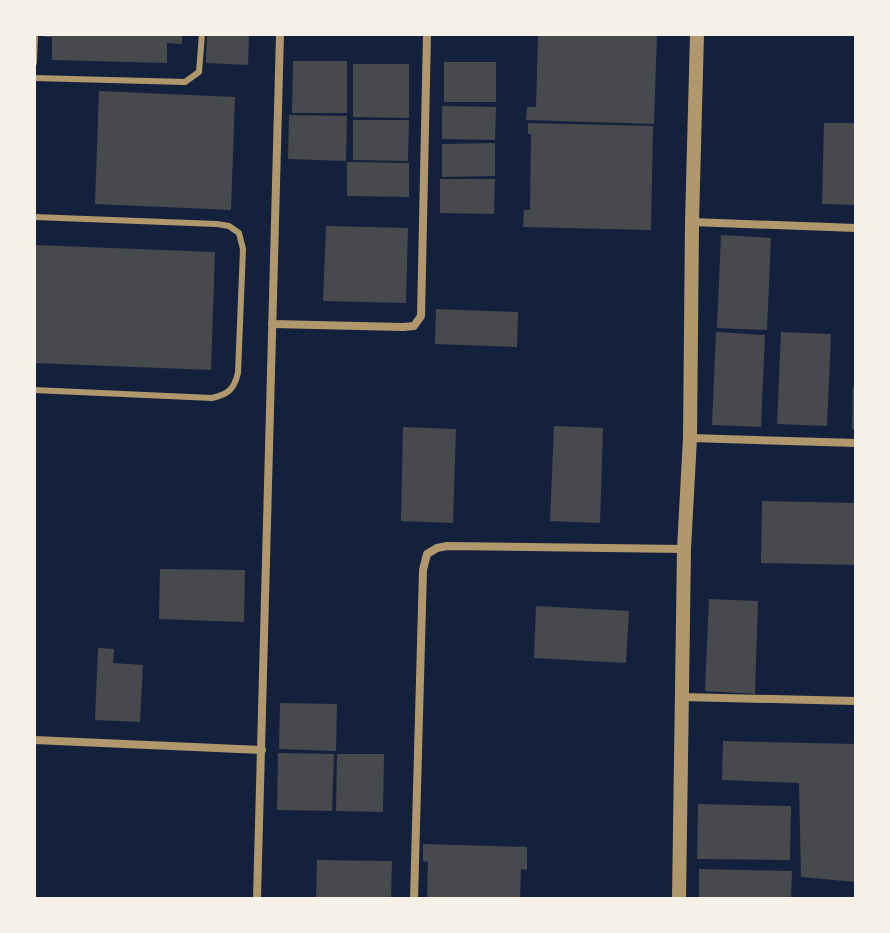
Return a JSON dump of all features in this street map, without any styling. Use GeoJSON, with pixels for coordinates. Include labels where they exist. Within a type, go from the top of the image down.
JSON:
{"type":"FeatureCollection","features":[{"type":"Feature","properties":{"kind":"street"},"geometry":{"type":"LineString","coordinates":[[257,899],[280,34]]}},
{"type":"Feature","properties":{"kind":"street"},"geometry":{"type":"LineString","coordinates":[[272,324],[403,327],[414,326],[421,316],[427,34]]}},
{"type":"Feature","properties":{"kind":"street"},"geometry":{"type":"LineString","coordinates":[[679,899],[697,34]]}},
{"type":"Feature","properties":{"kind":"street"},"geometry":{"type":"LineString","coordinates":[[692,222],[856,228]]}},
{"type":"Feature","properties":{"kind":"street"},"geometry":{"type":"LineString","coordinates":[[690,438],[856,443]]}},
{"type":"Feature","properties":{"kind":"street"},"geometry":{"type":"LineString","coordinates":[[414,899],[423,570],[427,554],[447,546],[684,549]]}},
{"type":"Feature","properties":{"kind":"street"},"geometry":{"type":"LineString","coordinates":[[682,697],[856,701]]}},
{"type":"Feature","properties":{"kind":"street"},"geometry":{"type":"LineString","coordinates":[[34,740],[262,750]]}},
{"type":"Feature","properties":{"kind":"lane"},"geometry":{"type":"LineString","coordinates":[[34,63],[35,34]]}},
{"type":"Feature","properties":{"kind":"lane"},"geometry":{"type":"LineString","coordinates":[[34,78],[185,82],[199,72],[202,34]]}},
{"type":"Feature","properties":{"kind":"lane"},"geometry":{"type":"LineString","coordinates":[[34,217],[217,224],[229,226],[239,233],[243,249],[238,373],[234,386],[226,395],[212,398],[34,390]]}},
{"type":"Feature","properties":{"kind":"building"},"geometry":{"type":"Polygon","coordinates":[[[44,34],[182,34],[182,44],[167,43],[167,63],[52,60],[52,37],[44,37],[44,34]]]}},
{"type":"Feature","properties":{"kind":"building"},"geometry":{"type":"Polygon","coordinates":[[[207,34],[249,34],[248,65],[206,63],[207,34]]]}},
{"type":"Feature","properties":{"kind":"building"},"geometry":{"type":"Polygon","coordinates":[[[538,34],[657,34],[654,124],[526,120],[527,107],[536,107],[538,34]]]}},
{"type":"Feature","properties":{"kind":"building"},"geometry":{"type":"Polygon","coordinates":[[[293,61],[347,61],[347,113],[292,113],[293,61]]]}},
{"type":"Feature","properties":{"kind":"building"},"geometry":{"type":"Polygon","coordinates":[[[444,62],[496,62],[496,102],[444,102],[444,62]]]}},
{"type":"Feature","properties":{"kind":"building"},"geometry":{"type":"Polygon","coordinates":[[[353,64],[409,64],[409,118],[353,117],[353,64]]]}},
{"type":"Feature","properties":{"kind":"building"},"geometry":{"type":"Polygon","coordinates":[[[99,91],[235,97],[231,210],[95,204],[99,91]]]}},
{"type":"Feature","properties":{"kind":"building"},"geometry":{"type":"Polygon","coordinates":[[[442,106],[496,107],[495,140],[442,139],[442,106]]]}},
{"type":"Feature","properties":{"kind":"building"},"geometry":{"type":"Polygon","coordinates":[[[289,115],[347,116],[346,161],[288,159],[289,115]]]}},
{"type":"Feature","properties":{"kind":"building"},"geometry":{"type":"Polygon","coordinates":[[[353,120],[409,120],[408,161],[353,160],[353,120]]]}},
{"type":"Feature","properties":{"kind":"building"},"geometry":{"type":"Polygon","coordinates":[[[528,123],[653,126],[651,230],[523,227],[524,210],[530,210],[531,134],[528,134],[528,123]]]}},
{"type":"Feature","properties":{"kind":"building"},"geometry":{"type":"Polygon","coordinates":[[[824,123],[856,123],[856,205],[822,204],[824,123]]]}},
{"type":"Feature","properties":{"kind":"building"},"geometry":{"type":"Polygon","coordinates":[[[495,143],[495,176],[442,177],[442,144],[495,143]]]}},
{"type":"Feature","properties":{"kind":"building"},"geometry":{"type":"Polygon","coordinates":[[[347,162],[409,163],[409,197],[347,196],[347,162]]]}},
{"type":"Feature","properties":{"kind":"building"},"geometry":{"type":"Polygon","coordinates":[[[440,179],[495,179],[494,214],[440,213],[440,179]]]}},
{"type":"Feature","properties":{"kind":"building"},"geometry":{"type":"Polygon","coordinates":[[[326,226],[408,228],[406,303],[323,301],[326,226]]]}},
{"type":"Feature","properties":{"kind":"building"},"geometry":{"type":"Polygon","coordinates":[[[721,235],[771,238],[767,330],[717,328],[721,235]]]}},
{"type":"Feature","properties":{"kind":"building"},"geometry":{"type":"Polygon","coordinates":[[[34,245],[215,252],[211,370],[34,363],[34,245]]]}},
{"type":"Feature","properties":{"kind":"building"},"geometry":{"type":"Polygon","coordinates":[[[436,309],[518,312],[517,347],[435,344],[436,309]]]}},
{"type":"Feature","properties":{"kind":"building"},"geometry":{"type":"Polygon","coordinates":[[[716,332],[765,335],[761,427],[712,425],[716,332]]]}},
{"type":"Feature","properties":{"kind":"building"},"geometry":{"type":"Polygon","coordinates":[[[781,332],[831,334],[827,426],[777,424],[781,332]]]}},
{"type":"Feature","properties":{"kind":"building"},"geometry":{"type":"Polygon","coordinates":[[[853,386],[856,387],[856,430],[852,429],[853,386]]]}},
{"type":"Feature","properties":{"kind":"building"},"geometry":{"type":"Polygon","coordinates":[[[554,426],[603,428],[600,523],[550,521],[554,426]]]}},
{"type":"Feature","properties":{"kind":"building"},"geometry":{"type":"Polygon","coordinates":[[[403,427],[456,429],[453,523],[401,521],[403,427]]]}},
{"type":"Feature","properties":{"kind":"building"},"geometry":{"type":"Polygon","coordinates":[[[762,501],[856,503],[856,565],[761,563],[762,501]]]}},
{"type":"Feature","properties":{"kind":"building"},"geometry":{"type":"Polygon","coordinates":[[[160,569],[245,570],[244,622],[159,619],[160,569]]]}},
{"type":"Feature","properties":{"kind":"building"},"geometry":{"type":"Polygon","coordinates":[[[709,599],[758,601],[755,694],[705,691],[709,599]]]}},
{"type":"Feature","properties":{"kind":"building"},"geometry":{"type":"Polygon","coordinates":[[[536,606],[629,611],[626,663],[534,658],[536,606]]]}},
{"type":"Feature","properties":{"kind":"building"},"geometry":{"type":"Polygon","coordinates":[[[98,648],[114,649],[113,663],[143,665],[140,722],[95,720],[98,648]]]}},
{"type":"Feature","properties":{"kind":"building"},"geometry":{"type":"Polygon","coordinates":[[[280,703],[337,704],[336,751],[279,749],[280,703]]]}},
{"type":"Feature","properties":{"kind":"building"},"geometry":{"type":"Polygon","coordinates":[[[723,741],[856,744],[856,882],[801,877],[799,783],[722,780],[723,741]]]}},
{"type":"Feature","properties":{"kind":"building"},"geometry":{"type":"Polygon","coordinates":[[[278,753],[334,754],[332,811],[277,810],[278,753]]]}},
{"type":"Feature","properties":{"kind":"building"},"geometry":{"type":"Polygon","coordinates":[[[337,754],[384,754],[383,812],[336,811],[337,754]]]}},
{"type":"Feature","properties":{"kind":"building"},"geometry":{"type":"Polygon","coordinates":[[[698,804],[791,806],[790,860],[697,859],[698,804]]]}},
{"type":"Feature","properties":{"kind":"building"},"geometry":{"type":"Polygon","coordinates":[[[423,844],[527,847],[527,870],[521,869],[520,899],[427,899],[428,862],[423,861],[423,844]]]}},
{"type":"Feature","properties":{"kind":"building"},"geometry":{"type":"Polygon","coordinates":[[[317,860],[392,861],[391,899],[316,899],[317,860]]]}},
{"type":"Feature","properties":{"kind":"building"},"geometry":{"type":"Polygon","coordinates":[[[699,869],[792,871],[791,899],[699,899],[699,869]]]}}]}
